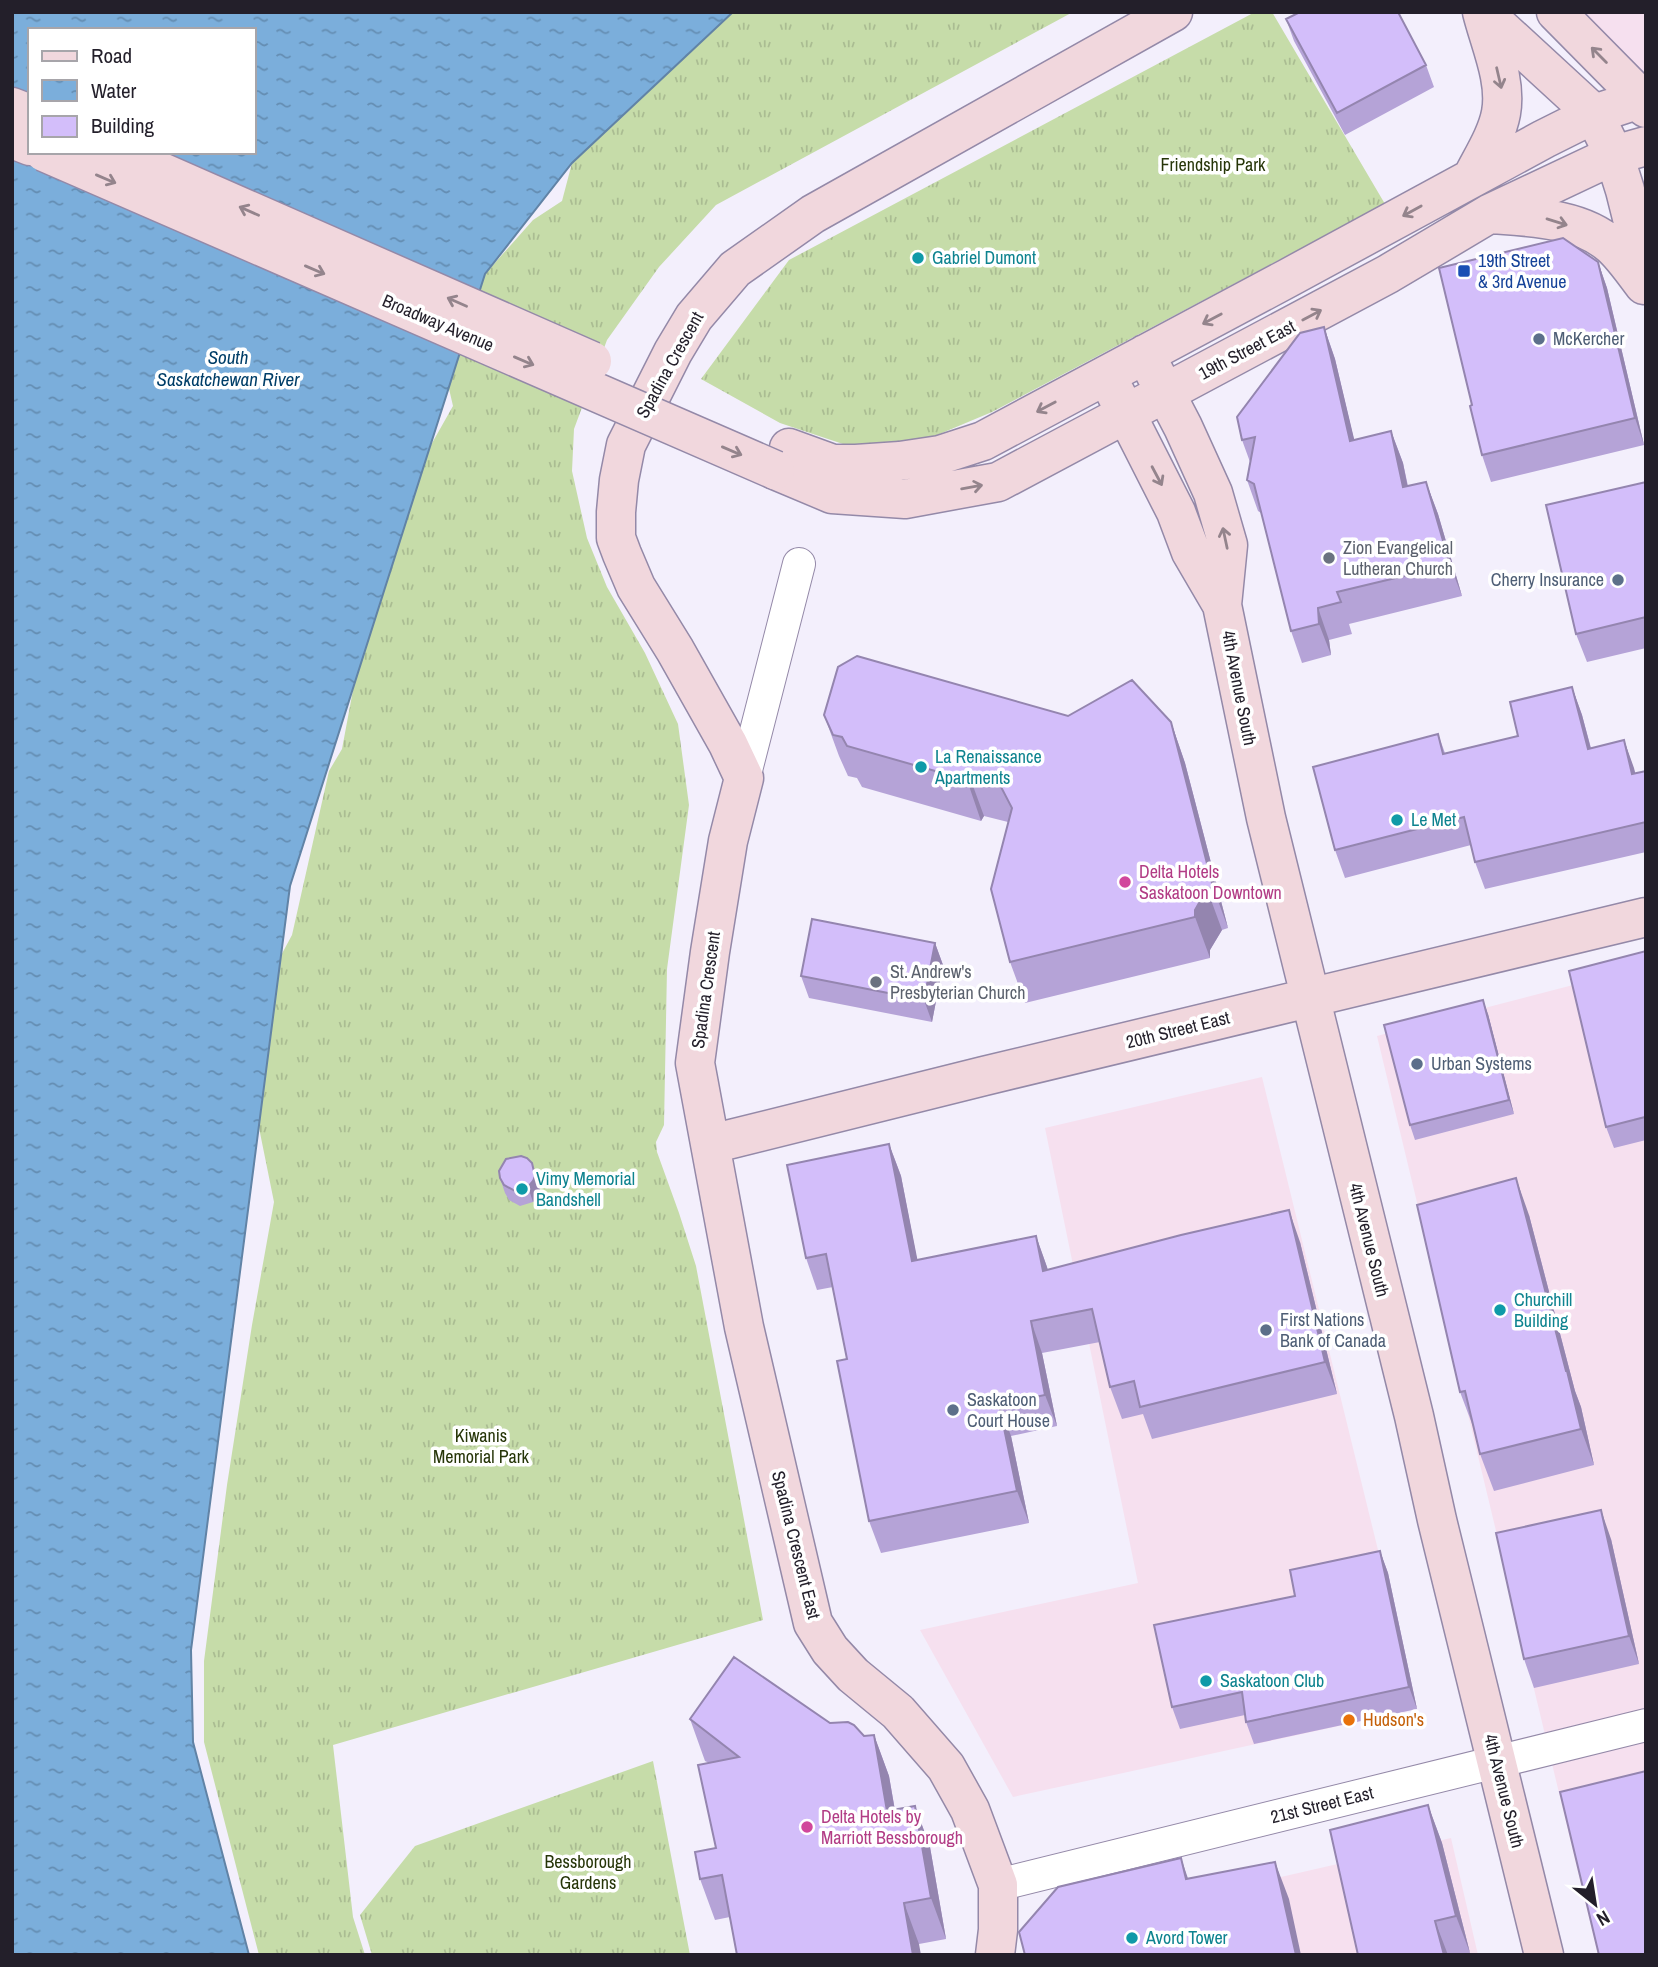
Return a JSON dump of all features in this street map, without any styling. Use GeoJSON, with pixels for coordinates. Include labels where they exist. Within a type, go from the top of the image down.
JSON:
{"type":"FeatureCollection","features":[{"type":"Feature","properties":{"kind":"main road","name":"Spadina Crescent"},"geometry":{"type":"LineString","coordinates":[[744,1327],[695,1063],[728,841],[744,778],[676,650],[636,587],[616,538],[616,512],[626,444],[694,317],[735,269],[813,214],[1173,12]]}},
{"type":"Feature","properties":{"kind":"main road"},"geometry":{"type":"LineString","coordinates":[[1482,12],[1630,150],[1625,190],[1646,274]]}},
{"type":"Feature","properties":{"kind":"main road"},"geometry":{"type":"LineString","coordinates":[[1472,178],[1498,123],[1503,96],[1482,12]]}},
{"type":"Feature","properties":{"kind":"main road"},"geometry":{"type":"LineString","coordinates":[[1556,12],[1644,101]]}},
{"type":"Feature","properties":{"kind":"main road"},"geometry":{"type":"LineString","coordinates":[[1106,374],[1594,114],[1644,101]]}},
{"type":"Feature","properties":{"kind":"main road","name":"19th Street East"},"geometry":{"type":"LineString","coordinates":[[832,494],[905,499],[998,482],[1388,274],[1489,214],[1630,150]]}},
{"type":"Feature","properties":{"kind":"main road","name":"Broadway Avenue"},"geometry":{"type":"LineString","coordinates":[[49,154],[782,459],[856,464],[940,455],[983,441],[1106,374]]}},
{"type":"Feature","properties":{"kind":"main road","name":"Broadway Avenue"},"geometry":{"type":"LineString","coordinates":[[120,154],[782,459],[832,494]]}},
{"type":"Feature","properties":{"kind":"main road"},"geometry":{"type":"LineString","coordinates":[[1489,214],[1549,218],[1588,231],[1612,246],[1646,286]]}},
{"type":"Feature","properties":{"kind":"main road","name":"4th Avenue South"},"geometry":{"type":"LineString","coordinates":[[1145,354],[1213,493],[1228,545],[1222,605],[1266,818],[1544,1955]]}},
{"type":"Feature","properties":{"kind":"main road","name":"4th Avenue South"},"geometry":{"type":"LineString","coordinates":[[1106,374],[1176,512],[1191,552],[1222,605]]}},
{"type":"Feature","properties":{"kind":"main road","name":"20th Street East"},"geometry":{"type":"LineString","coordinates":[[711,1144],[1646,917]]}},
{"type":"Feature","properties":{"kind":"main road","name":"Spadina Crescent East"},"geometry":{"type":"LineString","coordinates":[[744,1327],[813,1623],[830,1650],[853,1675],[898,1712],[946,1767],[970,1810],[998,1885],[995,1955]]}},
{"type":"Feature","properties":{"kind":"street","name":"Spadina Crescent"},"geometry":{"type":"LineString","coordinates":[[744,778],[799,564]]}},
{"type":"Feature","properties":{"kind":"street","name":"21st Street East"},"geometry":{"type":"LineString","coordinates":[[998,1885],[1646,1725]]}},
{"type":"Feature","properties":{"kind":"shaded area"},"geometry":{"type":"Polygon","coordinates":[[[1556,12],[1646,12],[1646,97],[1556,12]]]}},
{"type":"Feature","properties":{"kind":"shaded area"},"geometry":{"type":"Polygon","coordinates":[[[1646,966],[1646,1955],[1598,1955],[1377,1036],[1646,966]]]}},
{"type":"Feature","properties":{"kind":"shaded area"},"geometry":{"type":"Polygon","coordinates":[[[1262,1077],[1417,1709],[1013,1797],[920,1630],[1138,1583],[1045,1128],[1262,1077]]]}},
{"type":"Feature","properties":{"kind":"shaded area"},"geometry":{"type":"Polygon","coordinates":[[[1451,1838],[1478,1955],[1046,1955],[1071,1925],[1451,1838]]]}},
{"type":"Feature","properties":{"kind":"green space","name":"Kiwanis Memorial Park"},"geometry":{"type":"Polygon","coordinates":[[[728,12],[1073,12],[716,205],[659,267],[607,340],[574,429],[572,471],[587,538],[607,587],[645,653],[678,724],[689,805],[667,969],[664,1125],[656,1142],[657,1152],[696,1266],[763,1620],[333,1745],[353,1917],[365,1955],[259,1955],[204,1742],[204,1661],[227,1485],[274,1202],[255,1108],[278,961],[292,935],[329,771],[342,749],[370,599],[414,475],[453,406],[447,380],[485,274],[533,220],[562,201],[572,163],[728,12]]]}},
{"type":"Feature","properties":{"kind":"green space","name":"Friendship Park"},"geometry":{"type":"Polygon","coordinates":[[[1255,12],[1272,12],[1385,204],[992,412],[918,443],[858,449],[780,423],[701,379],[789,260],[1255,12]]]}},
{"type":"Feature","properties":{"kind":"green space","name":"Bessborough Gardens"},"geometry":{"type":"Polygon","coordinates":[[[653,1761],[690,1955],[372,1955],[360,1915],[415,1846],[653,1761]]]}},
{"type":"Feature","properties":{"kind":"water","name":"South Saskatchewan River"},"geometry":{"type":"Polygon","coordinates":[[[12,12],[733,12],[572,163],[485,274],[290,886],[191,1650],[193,1742],[249,1955],[12,1955],[12,12]]]}},
{"type":"Feature","properties":{"kind":"building"},"geometry":{"type":"Polygon","coordinates":[[[1300,12],[1398,12],[1426,65],[1337,113],[1286,19],[1300,12]]]}},
{"type":"Feature","properties":{"kind":"building","name":"McKercher"},"geometry":{"type":"Polygon","coordinates":[[[1563,238],[1598,262],[1635,418],[1482,455],[1439,268],[1563,238]]]}},
{"type":"Feature","properties":{"kind":"building"},"geometry":{"type":"Polygon","coordinates":[[[1324,327],[1350,441],[1391,431],[1403,487],[1426,482],[1450,565],[1337,592],[1341,602],[1318,608],[1319,624],[1291,631],[1254,484],[1247,480],[1255,437],[1242,440],[1237,417],[1300,333],[1324,327]]]}},
{"type":"Feature","properties":{"kind":"building"},"geometry":{"type":"Polygon","coordinates":[[[1646,482],[1646,617],[1576,634],[1546,505],[1646,482]]]}},
{"type":"Feature","properties":{"kind":"building"},"geometry":{"type":"Polygon","coordinates":[[[857,656],[1068,716],[1132,680],[1171,722],[1213,887],[1207,889],[1195,910],[1195,917],[1010,962],[991,889],[1012,808],[999,783],[969,775],[967,780],[847,746],[842,737],[833,735],[824,715],[838,667],[857,656]]]}},
{"type":"Feature","properties":{"kind":"building"},"geometry":{"type":"Polygon","coordinates":[[[1572,687],[1588,749],[1624,740],[1632,774],[1646,771],[1646,822],[1475,862],[1464,817],[1335,850],[1313,767],[1438,734],[1443,754],[1518,736],[1510,702],[1572,687]]]}},
{"type":"Feature","properties":{"kind":"building"},"geometry":{"type":"Polygon","coordinates":[[[812,919],[935,943],[924,1000],[801,976],[812,919]]]}},
{"type":"Feature","properties":{"kind":"building"},"geometry":{"type":"Polygon","coordinates":[[[1646,951],[1646,1121],[1645,1117],[1606,1127],[1569,971],[1646,951]]]}},
{"type":"Feature","properties":{"kind":"building"},"geometry":{"type":"Polygon","coordinates":[[[1483,1000],[1509,1100],[1410,1125],[1384,1025],[1483,1000]]]}},
{"type":"Feature","properties":{"kind":"building"},"geometry":{"type":"Polygon","coordinates":[[[889,1144],[912,1261],[1036,1236],[1043,1271],[1289,1210],[1325,1362],[1140,1407],[1134,1381],[1110,1387],[1092,1309],[1031,1321],[1045,1395],[999,1404],[1017,1491],[869,1521],[837,1361],[847,1359],[826,1254],[806,1258],[787,1165],[889,1144]]]}},
{"type":"Feature","properties":{"kind":"building"},"geometry":{"type":"Polygon","coordinates":[[[521,1156],[532,1163],[535,1176],[528,1187],[515,1191],[504,1185],[499,1171],[506,1159],[521,1156]]]}},
{"type":"Feature","properties":{"kind":"building","name":"Churchill Building"},"geometry":{"type":"Polygon","coordinates":[[[1516,1178],[1581,1429],[1480,1454],[1465,1391],[1460,1392],[1417,1205],[1516,1178]]]}},
{"type":"Feature","properties":{"kind":"building"},"geometry":{"type":"Polygon","coordinates":[[[1601,1510],[1629,1636],[1524,1659],[1496,1533],[1601,1510]]]}},
{"type":"Feature","properties":{"kind":"building"},"geometry":{"type":"Polygon","coordinates":[[[1380,1551],[1409,1687],[1246,1722],[1242,1692],[1172,1707],[1154,1625],[1295,1596],[1290,1570],[1380,1551]]]}},
{"type":"Feature","properties":{"kind":"building","name":"Delta Hotels by Marriott Bessborough"},"geometry":{"type":"Polygon","coordinates":[[[734,1657],[830,1723],[848,1722],[864,1736],[874,1735],[887,1811],[915,1806],[931,1898],[904,1903],[913,1955],[737,1955],[722,1875],[700,1879],[695,1852],[716,1848],[698,1765],[739,1757],[690,1719],[734,1657]]]}},
{"type":"Feature","properties":{"kind":"building"},"geometry":{"type":"Polygon","coordinates":[[[1646,1771],[1646,1955],[1599,1955],[1560,1792],[1646,1771]]]}},
{"type":"Feature","properties":{"kind":"building"},"geometry":{"type":"Polygon","coordinates":[[[1428,1805],[1456,1916],[1435,1921],[1444,1955],[1358,1955],[1330,1830],[1428,1805]]]}},
{"type":"Feature","properties":{"kind":"building"},"geometry":{"type":"Polygon","coordinates":[[[1181,1858],[1186,1879],[1275,1862],[1296,1955],[1025,1955],[1019,1932],[1058,1887],[1181,1858]]]}},
{"type":"Feature","properties":{"kind":"place","name":"Gabriel Dumont"},"geometry":{"type":"Point","coordinates":[918,258]}},
{"type":"Feature","properties":{"kind":"place","name":"19th Street & 3rd Avenue"},"geometry":{"type":"Point","coordinates":[1464,271]}},
{"type":"Feature","properties":{"kind":"place","name":"McKercher"},"geometry":{"type":"Point","coordinates":[1539,339]}},
{"type":"Feature","properties":{"kind":"place","name":"Zion Evangelical Lutheran Church"},"geometry":{"type":"Point","coordinates":[1329,558]}},
{"type":"Feature","properties":{"kind":"place","name":"Cherry Insurance"},"geometry":{"type":"Point","coordinates":[1618,580]}},
{"type":"Feature","properties":{"kind":"place","name":"La Renaissance Apartments"},"geometry":{"type":"Point","coordinates":[921,767]}},
{"type":"Feature","properties":{"kind":"place","name":"Le Met"},"geometry":{"type":"Point","coordinates":[1397,820]}},
{"type":"Feature","properties":{"kind":"place","name":"Delta Hotels Saskatoon Downtown"},"geometry":{"type":"Point","coordinates":[1125,882]}},
{"type":"Feature","properties":{"kind":"place","name":"St. Andrew's Presbyterian Church"},"geometry":{"type":"Point","coordinates":[876,982]}},
{"type":"Feature","properties":{"kind":"place","name":"Urban Systems"},"geometry":{"type":"Point","coordinates":[1417,1064]}},
{"type":"Feature","properties":{"kind":"place","name":"Vimy Memorial Bandshell"},"geometry":{"type":"Point","coordinates":[522,1189]}},
{"type":"Feature","properties":{"kind":"place","name":"Churchill Building"},"geometry":{"type":"Point","coordinates":[1500,1310]}},
{"type":"Feature","properties":{"kind":"place","name":"First Nations Bank of Canada"},"geometry":{"type":"Point","coordinates":[1266,1330]}},
{"type":"Feature","properties":{"kind":"place","name":"Saskatoon Court House"},"geometry":{"type":"Point","coordinates":[953,1410]}},
{"type":"Feature","properties":{"kind":"place","name":"Saskatoon Club"},"geometry":{"type":"Point","coordinates":[1206,1681]}},
{"type":"Feature","properties":{"kind":"place","name":"Hudson's"},"geometry":{"type":"Point","coordinates":[1349,1720]}},
{"type":"Feature","properties":{"kind":"place","name":"Delta Hotels by Marriott Bessborough"},"geometry":{"type":"Point","coordinates":[807,1827]}},
{"type":"Feature","properties":{"kind":"place","name":"Avord Tower"},"geometry":{"type":"Point","coordinates":[1132,1938]}}]}
